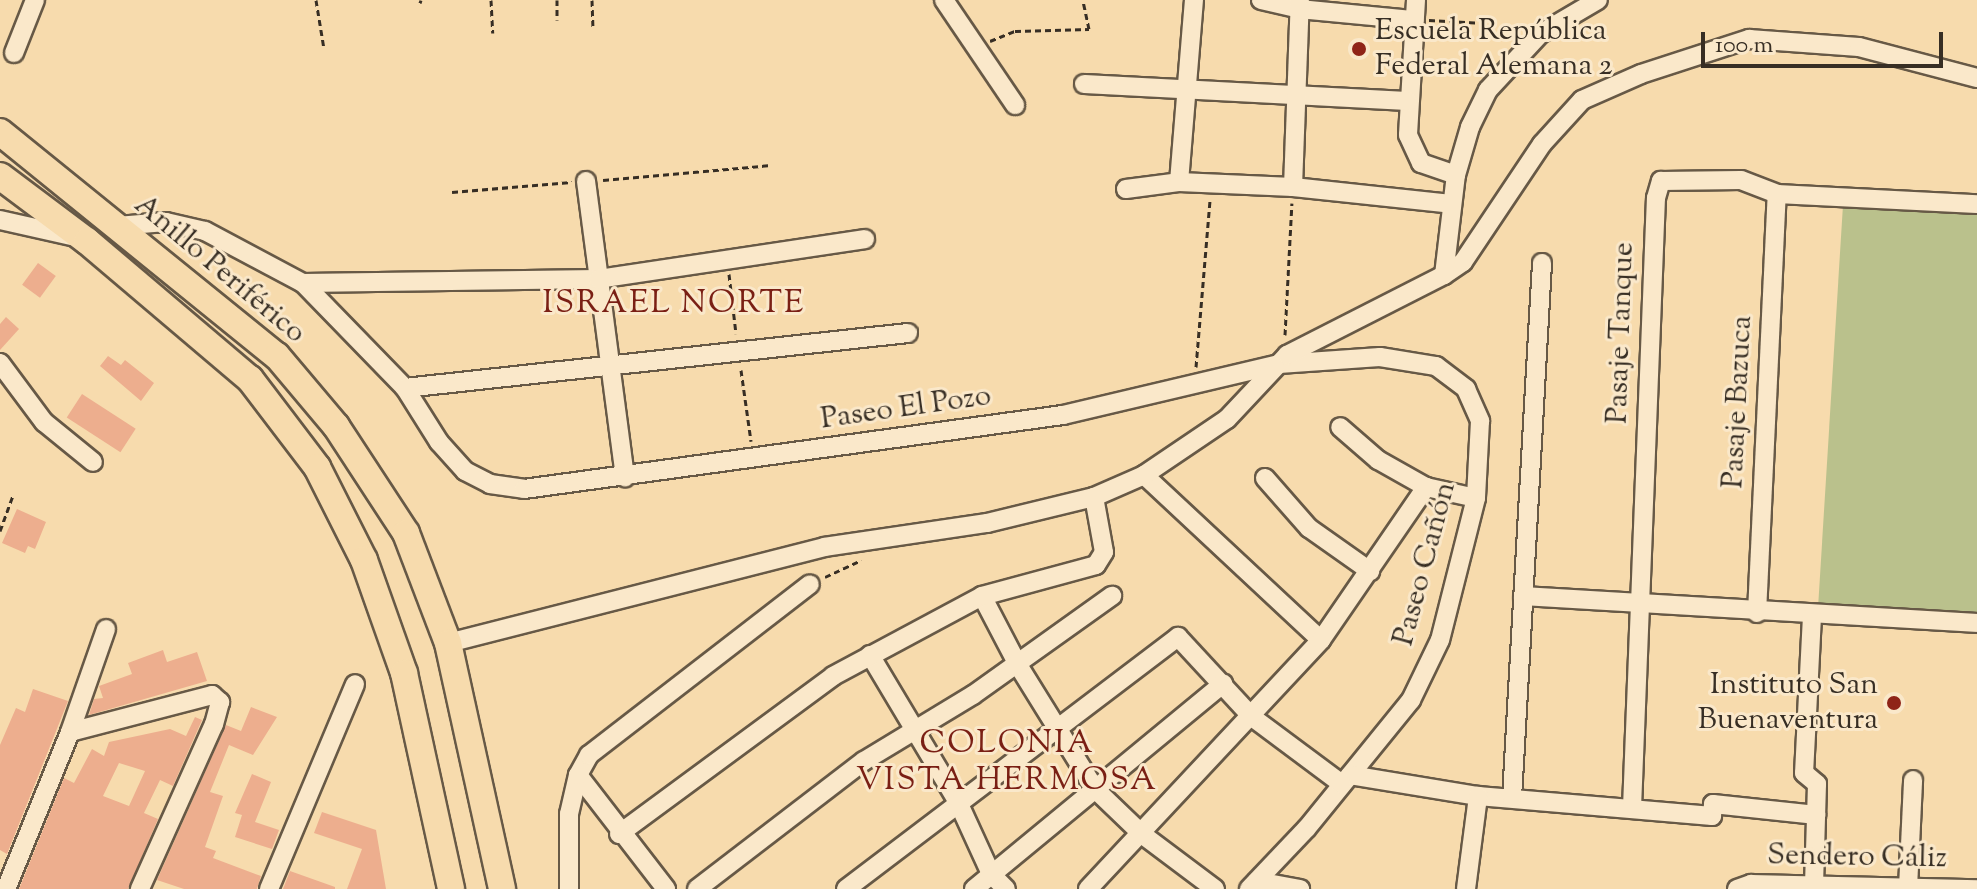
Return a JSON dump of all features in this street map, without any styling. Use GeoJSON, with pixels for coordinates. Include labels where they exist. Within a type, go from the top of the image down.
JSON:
{"type":"FeatureCollection","features":[{"type":"Feature","properties":{"kind":"highway","name":"Anillo Periférico"},"geometry":{"type":"LineString","coordinates":[[3,132],[277,356],[336,426],[406,533],[448,643],[502,889]]}},
{"type":"Feature","properties":{"kind":"highway","name":"Anillo Periférico"},"geometry":{"type":"LineString","coordinates":[[0,176],[87,241],[250,379],[317,467],[364,560],[404,673],[451,889]]}},
{"type":"Feature","properties":{"kind":"street"},"geometry":{"type":"LineString","coordinates":[[14,53],[35,0]]}},
{"type":"Feature","properties":{"kind":"street"},"geometry":{"type":"LineString","coordinates":[[944,0],[979,45],[1015,105]]}},
{"type":"Feature","properties":{"kind":"street"},"geometry":{"type":"LineString","coordinates":[[1179,182],[1194,0]]}},
{"type":"Feature","properties":{"kind":"street"},"geometry":{"type":"LineString","coordinates":[[1261,0],[1414,20]]}},
{"type":"Feature","properties":{"kind":"street"},"geometry":{"type":"LineString","coordinates":[[1416,0],[1408,101],[1411,148],[1421,163],[1456,175]]}},
{"type":"Feature","properties":{"kind":"street"},"geometry":{"type":"LineString","coordinates":[[1444,275],[1456,175],[1470,127],[1488,90],[1517,53],[1598,0]]}},
{"type":"Feature","properties":{"kind":"street"},"geometry":{"type":"LineString","coordinates":[[1293,187],[1300,5]]}},
{"type":"Feature","properties":{"kind":"street","name":"Paseo El Pozo"},"geometry":{"type":"LineString","coordinates":[[117,226],[166,222],[205,231],[303,283],[405,388],[439,442],[465,471],[490,484],[524,489],[1063,415],[1283,360],[1463,262],[1542,144],[1582,100],[1641,74],[1749,39],[1859,47],[1977,78]]}},
{"type":"Feature","properties":{"kind":"street"},"geometry":{"type":"LineString","coordinates":[[1084,84],[1185,86],[1408,101]]}},
{"type":"Feature","properties":{"kind":"street","name":"Pasaje Tanque"},"geometry":{"type":"LineString","coordinates":[[1632,808],[1657,190],[1661,181],[1683,177],[1741,180],[1777,194],[1977,204]]}},
{"type":"Feature","properties":{"kind":"street"},"geometry":{"type":"LineString","coordinates":[[586,181],[625,477]]}},
{"type":"Feature","properties":{"kind":"street"},"geometry":{"type":"LineString","coordinates":[[1126,189],[1179,182],[1293,187],[1451,204]]}},
{"type":"Feature","properties":{"kind":"street","name":"Pasaje Bazuca"},"geometry":{"type":"LineString","coordinates":[[1757,613],[1777,194]]}},
{"type":"Feature","properties":{"kind":"street"},"geometry":{"type":"LineString","coordinates":[[0,220],[87,241]]}},
{"type":"Feature","properties":{"kind":"street"},"geometry":{"type":"LineString","coordinates":[[303,283],[598,279],[865,239]]}},
{"type":"Feature","properties":{"kind":"street"},"geometry":{"type":"LineString","coordinates":[[1512,798],[1542,263]]}},
{"type":"Feature","properties":{"kind":"street"},"geometry":{"type":"LineString","coordinates":[[405,388],[908,333]]}},
{"type":"Feature","properties":{"kind":"street","name":"Paseo Cañón"},"geometry":{"type":"LineString","coordinates":[[1253,885],[1411,700],[1440,640],[1476,498],[1480,421],[1466,389],[1436,366],[1380,357],[1283,360]]}},
{"type":"Feature","properties":{"kind":"street"},"geometry":{"type":"LineString","coordinates":[[448,643],[824,547],[987,523],[1094,497],[1144,475],[1227,419],[1283,360]]}},
{"type":"Feature","properties":{"kind":"street"},"geometry":{"type":"LineString","coordinates":[[0,363],[44,422],[93,462]]}},
{"type":"Feature","properties":{"kind":"street"},"geometry":{"type":"LineString","coordinates":[[1340,427],[1378,460],[1426,487],[1476,498]]}},
{"type":"Feature","properties":{"kind":"street"},"geometry":{"type":"LineString","coordinates":[[1144,475],[1321,640]]}},
{"type":"Feature","properties":{"kind":"street"},"geometry":{"type":"LineString","coordinates":[[1265,478],[1309,528],[1370,571]]}},
{"type":"Feature","properties":{"kind":"street"},"geometry":{"type":"LineString","coordinates":[[1088,889],[1143,835],[1321,640],[1426,487]]}},
{"type":"Feature","properties":{"kind":"street"},"geometry":{"type":"LineString","coordinates":[[619,834],[833,676],[870,655],[982,596],[1096,565],[1104,552],[1094,497]]}},
{"type":"Feature","properties":{"kind":"street"},"geometry":{"type":"LineString","coordinates":[[569,889],[569,814],[578,775],[589,755],[810,584]]}},
{"type":"Feature","properties":{"kind":"street"},"geometry":{"type":"LineString","coordinates":[[982,596],[1056,730],[1095,789],[1143,835],[1215,889]]}},
{"type":"Feature","properties":{"kind":"street"},"geometry":{"type":"LineString","coordinates":[[697,889],[864,761],[1018,665],[1112,596]]}},
{"type":"Feature","properties":{"kind":"street"},"geometry":{"type":"LineString","coordinates":[[1523,596],[1757,613],[1977,623]]}},
{"type":"Feature","properties":{"kind":"street"},"geometry":{"type":"LineString","coordinates":[[1812,616],[1804,773],[1817,784],[1816,815],[1824,886]]}},
{"type":"Feature","properties":{"kind":"street"},"geometry":{"type":"LineString","coordinates":[[6,889],[70,732],[106,629]]}},
{"type":"Feature","properties":{"kind":"street"},"geometry":{"type":"LineString","coordinates":[[846,889],[1178,637],[1252,717],[1346,779],[1478,796],[1712,816],[1713,804],[1816,815]]}},
{"type":"Feature","properties":{"kind":"street"},"geometry":{"type":"LineString","coordinates":[[870,655],[959,804],[991,874],[1006,889]]}},
{"type":"Feature","properties":{"kind":"street"},"geometry":{"type":"LineString","coordinates":[[269,889],[355,684]]}},
{"type":"Feature","properties":{"kind":"street"},"geometry":{"type":"LineString","coordinates":[[974,889],[1223,684]]}},
{"type":"Feature","properties":{"kind":"street"},"geometry":{"type":"LineString","coordinates":[[70,732],[201,696],[212,695],[220,702],[140,889]]}},
{"type":"Feature","properties":{"kind":"street"},"geometry":{"type":"LineString","coordinates":[[578,775],[619,834],[666,889]]}},
{"type":"Feature","properties":{"kind":"street"},"geometry":{"type":"LineString","coordinates":[[1908,888],[1913,780]]}},
{"type":"Feature","properties":{"kind":"street"},"geometry":{"type":"LineString","coordinates":[[1466,889],[1478,796]]}},
{"type":"Feature","properties":{"kind":"street","name":"Sendero Cáliz"},"geometry":{"type":"LineString","coordinates":[[1737,889],[1751,884],[1977,889]]}},
{"type":"Feature","properties":{"kind":"street"},"geometry":{"type":"LineString","coordinates":[[1253,885],[1300,889]]}},
{"type":"Feature","properties":{"kind":"path"},"geometry":{"type":"LineString","coordinates":[[316,0],[324,49]]}},
{"type":"Feature","properties":{"kind":"path"},"geometry":{"type":"LineString","coordinates":[[491,0],[493,33]]}},
{"type":"Feature","properties":{"kind":"path"},"geometry":{"type":"LineString","coordinates":[[557,0],[557,20]]}},
{"type":"Feature","properties":{"kind":"path"},"geometry":{"type":"LineString","coordinates":[[592,0],[593,28]]}},
{"type":"Feature","properties":{"kind":"path"},"geometry":{"type":"LineString","coordinates":[[979,45],[1015,31],[1089,29],[1083,0]]}},
{"type":"Feature","properties":{"kind":"path"},"geometry":{"type":"LineString","coordinates":[[1414,20],[1484,23]]}},
{"type":"Feature","properties":{"kind":"path"},"geometry":{"type":"LineString","coordinates":[[452,192],[771,165]]}},
{"type":"Feature","properties":{"kind":"path"},"geometry":{"type":"LineString","coordinates":[[1194,382],[1211,184]]}},
{"type":"Feature","properties":{"kind":"path"},"geometry":{"type":"LineString","coordinates":[[1283,360],[1283,314],[1293,187]]}},
{"type":"Feature","properties":{"kind":"path"},"geometry":{"type":"LineString","coordinates":[[0,531],[13,496]]}},
{"type":"Feature","properties":{"kind":"green space"},"geometry":{"type":"Polygon","coordinates":[[[1843,205],[1977,212],[1977,616],[1818,608],[1843,205]]]}},
{"type":"Feature","properties":{"kind":"building"},"geometry":{"type":"Polygon","coordinates":[[[38,263],[56,276],[40,298],[22,285],[38,263]]]}},
{"type":"Feature","properties":{"kind":"building"},"geometry":{"type":"Polygon","coordinates":[[[6,317],[19,329],[0,350],[0,324],[6,317]]]}},
{"type":"Feature","properties":{"kind":"building"},"geometry":{"type":"Polygon","coordinates":[[[108,356],[121,365],[125,360],[154,383],[141,401],[100,366],[108,356]]]}},
{"type":"Feature","properties":{"kind":"building"},"geometry":{"type":"Polygon","coordinates":[[[82,394],[136,429],[120,452],[67,417],[82,394]]]}},
{"type":"Feature","properties":{"kind":"building"},"geometry":{"type":"Polygon","coordinates":[[[17,509],[46,522],[35,549],[28,546],[25,553],[2,543],[17,509]]]}},
{"type":"Feature","properties":{"kind":"building"},"geometry":{"type":"Polygon","coordinates":[[[163,650],[167,662],[197,652],[207,681],[89,715],[94,699],[103,698],[99,686],[132,674],[128,663],[163,650]]]}},
{"type":"Feature","properties":{"kind":"building"},"geometry":{"type":"Polygon","coordinates":[[[33,689],[68,701],[7,854],[0,850],[0,745],[16,708],[25,712],[33,689]]]}},
{"type":"Feature","properties":{"kind":"building"},"geometry":{"type":"Polygon","coordinates":[[[251,707],[277,717],[253,755],[229,745],[210,792],[223,796],[205,847],[216,851],[213,858],[261,876],[257,889],[184,889],[157,880],[226,725],[241,731],[251,707]]]}},
{"type":"Feature","properties":{"kind":"building"},"geometry":{"type":"Polygon","coordinates":[[[195,717],[202,720],[173,786],[160,780],[144,813],[158,819],[128,889],[19,889],[64,778],[74,783],[92,749],[104,756],[109,742],[170,729],[186,736],[195,717]],[[119,763],[103,796],[129,806],[145,771],[119,763]]]}},
{"type":"Feature","properties":{"kind":"building"},"geometry":{"type":"Polygon","coordinates":[[[252,774],[271,782],[255,822],[279,830],[272,849],[235,837],[242,815],[235,813],[252,774]]]}},
{"type":"Feature","properties":{"kind":"building"},"geometry":{"type":"Polygon","coordinates":[[[322,812],[376,830],[386,889],[347,889],[362,849],[314,833],[322,812]]]}},
{"type":"Feature","properties":{"kind":"building"},"geometry":{"type":"Polygon","coordinates":[[[290,871],[335,887],[335,889],[283,889],[290,871]]]}},
{"type":"Feature","properties":{"kind":"place","name":"Escuela República Federal Alemana 2"},"geometry":{"type":"Point","coordinates":[1359,49]}},
{"type":"Feature","properties":{"kind":"place","name":"Instituto San Buenaventura"},"geometry":{"type":"Point","coordinates":[1894,703]}},
{"type":"Feature","properties":{"kind":"district","name":"ISRAEL NORTE"},"geometry":{"type":"Point","coordinates":[674,304]}},
{"type":"Feature","properties":{"kind":"district","name":"COLONIA VISTA HERMOSA"},"geometry":{"type":"Point","coordinates":[1007,764]}}]}
